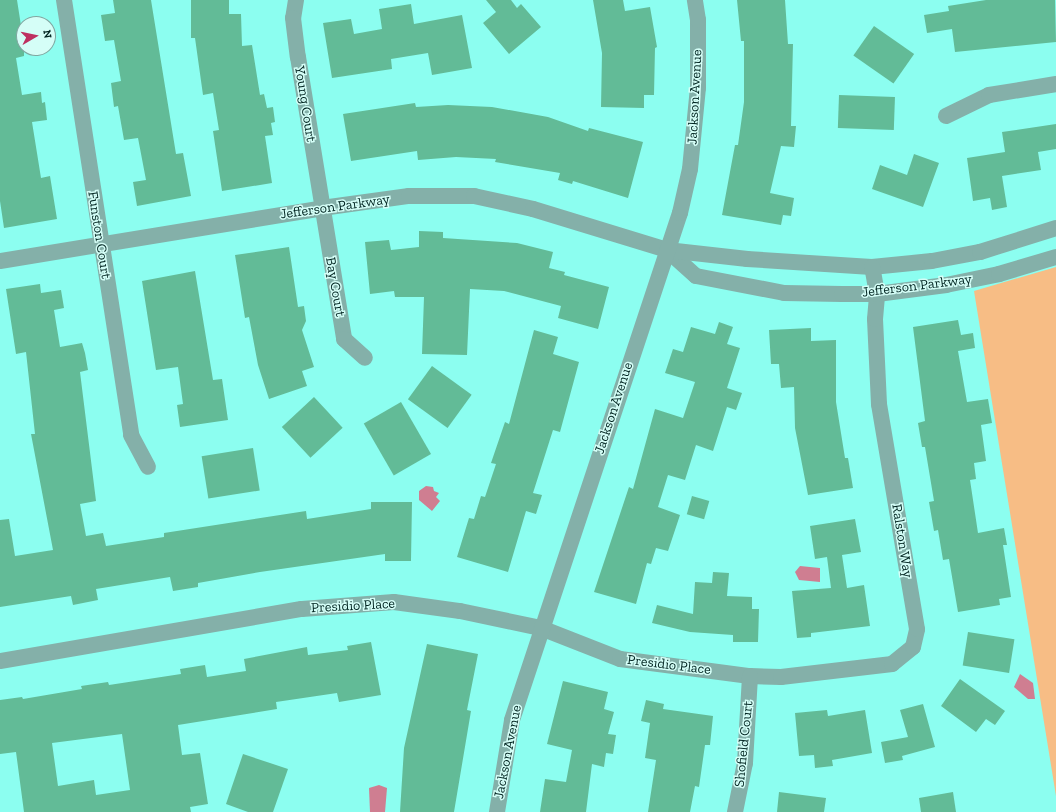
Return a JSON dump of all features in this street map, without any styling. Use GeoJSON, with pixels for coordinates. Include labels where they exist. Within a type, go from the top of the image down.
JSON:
{"type":"FeatureCollection","features":[{"type":"Feature","properties":{"kind":"street","name":"Funston Court"},"geometry":{"type":"LineString","coordinates":[[64,0],[131,435],[148,466]]}},
{"type":"Feature","properties":{"kind":"street","name":"Young Court"},"geometry":{"type":"LineString","coordinates":[[296,0],[293,18],[322,208]]}},
{"type":"Feature","properties":{"kind":"street","name":"Jackson Avenue"},"geometry":{"type":"LineString","coordinates":[[497,812],[512,720],[541,628],[680,213],[694,132],[698,88],[698,20],[695,0]]}},
{"type":"Feature","properties":{"kind":"street"},"geometry":{"type":"LineString","coordinates":[[946,116],[989,95],[1056,84]]}},
{"type":"Feature","properties":{"kind":"street","name":"Jefferson Parkway"},"geometry":{"type":"LineString","coordinates":[[0,261],[322,208],[409,196],[474,196],[533,209],[667,250],[747,259],[872,267],[932,261],[980,252],[1056,228]]}},
{"type":"Feature","properties":{"kind":"street","name":"Bay Court"},"geometry":{"type":"LineString","coordinates":[[322,208],[344,339],[364,358]]}},
{"type":"Feature","properties":{"kind":"street","name":"Jefferson Parkway"},"geometry":{"type":"LineString","coordinates":[[667,250],[696,276],[784,293],[877,294],[946,285],[992,276],[1056,257]]}},
{"type":"Feature","properties":{"kind":"street","name":"Ralston Way"},"geometry":{"type":"LineString","coordinates":[[750,676],[781,677],[892,664],[913,647],[917,629],[879,404],[875,318],[877,294],[872,267]]}},
{"type":"Feature","properties":{"kind":"street","name":"Presidio Place"},"geometry":{"type":"LineString","coordinates":[[0,661],[302,609],[394,602],[460,611],[541,628],[620,659],[750,676]]}},
{"type":"Feature","properties":{"kind":"street","name":"Shofield Court"},"geometry":{"type":"LineString","coordinates":[[735,812],[745,763],[750,676]]}},
{"type":"Feature","properties":{"kind":"shaded area"},"geometry":{"type":"Polygon","coordinates":[[[1056,267],[1056,796],[974,291],[1056,267]]]}},
{"type":"Feature","properties":{"kind":"shaded area"},"geometry":{"type":"Polygon","coordinates":[[[426,486],[433,487],[434,491],[439,493],[436,497],[440,501],[432,511],[419,500],[419,491],[426,486]]]}},
{"type":"Feature","properties":{"kind":"shaded area"},"geometry":{"type":"Polygon","coordinates":[[[800,566],[820,568],[820,582],[799,580],[795,572],[800,566]]]}},
{"type":"Feature","properties":{"kind":"shaded area"},"geometry":{"type":"Polygon","coordinates":[[[1020,674],[1033,683],[1035,699],[1028,699],[1014,687],[1020,674]]]}},
{"type":"Feature","properties":{"kind":"shaded area"},"geometry":{"type":"Polygon","coordinates":[[[379,785],[387,788],[385,812],[370,812],[369,788],[379,785]]]}},
{"type":"Feature","properties":{"kind":"building"},"geometry":{"type":"Polygon","coordinates":[[[0,0],[17,0],[20,16],[16,16],[16,56],[24,56],[16,58],[22,95],[41,92],[42,103],[45,102],[47,120],[32,122],[41,178],[50,176],[57,219],[4,228],[0,201],[0,0]]]}},
{"type":"Feature","properties":{"kind":"building"},"geometry":{"type":"Polygon","coordinates":[[[113,0],[151,0],[176,154],[183,153],[191,196],[137,206],[133,182],[146,180],[138,138],[124,140],[118,106],[114,107],[111,83],[121,81],[114,40],[105,41],[101,15],[115,13],[113,0]]]}},
{"type":"Feature","properties":{"kind":"building"},"geometry":{"type":"Polygon","coordinates":[[[191,0],[229,0],[229,14],[241,14],[242,46],[252,45],[260,95],[264,94],[267,108],[273,107],[275,122],[271,123],[273,135],[265,136],[272,183],[222,191],[213,131],[219,130],[213,93],[203,95],[195,38],[191,38],[191,0]]]}},
{"type":"Feature","properties":{"kind":"building"},"geometry":{"type":"Polygon","coordinates":[[[486,0],[511,0],[517,8],[521,4],[541,27],[509,54],[483,23],[496,12],[486,0]]]}},
{"type":"Feature","properties":{"kind":"building"},"geometry":{"type":"Polygon","coordinates":[[[593,0],[623,0],[625,11],[650,7],[657,47],[655,48],[654,95],[644,95],[644,108],[601,107],[602,53],[593,0]]]}},
{"type":"Feature","properties":{"kind":"building"},"geometry":{"type":"Polygon","coordinates":[[[737,0],[785,0],[788,44],[793,44],[791,126],[796,126],[794,147],[781,146],[770,193],[794,198],[791,216],[783,215],[781,225],[722,215],[735,145],[738,145],[744,102],[744,41],[741,41],[737,0]]]}},
{"type":"Feature","properties":{"kind":"building"},"geometry":{"type":"Polygon","coordinates":[[[986,0],[1055,0],[1056,42],[955,52],[952,29],[927,33],[924,15],[949,11],[948,6],[986,0]]]}},
{"type":"Feature","properties":{"kind":"building"},"geometry":{"type":"Polygon","coordinates":[[[411,4],[414,24],[462,15],[472,68],[432,75],[428,53],[391,59],[392,69],[332,78],[323,23],[351,19],[354,34],[382,29],[379,9],[411,4]]]}},
{"type":"Feature","properties":{"kind":"building"},"geometry":{"type":"Polygon","coordinates":[[[874,26],[914,54],[893,84],[853,55],[874,26]]]}},
{"type":"Feature","properties":{"kind":"building"},"geometry":{"type":"Polygon","coordinates":[[[839,95],[895,97],[894,130],[838,128],[839,95]]]}},
{"type":"Feature","properties":{"kind":"building"},"geometry":{"type":"Polygon","coordinates":[[[415,103],[416,107],[448,105],[492,107],[548,117],[588,131],[589,128],[643,142],[628,198],[573,181],[572,184],[558,180],[560,173],[495,162],[496,159],[456,157],[418,160],[417,151],[351,161],[343,114],[415,103]]]}},
{"type":"Feature","properties":{"kind":"building"},"geometry":{"type":"Polygon","coordinates":[[[1056,124],[1056,149],[1038,152],[1041,170],[1002,176],[1007,207],[992,210],[990,198],[973,201],[967,158],[1005,152],[1002,132],[1056,124]]]}},
{"type":"Feature","properties":{"kind":"building"},"geometry":{"type":"Polygon","coordinates":[[[914,154],[939,163],[923,207],[872,189],[880,165],[907,175],[914,154]]]}},
{"type":"Feature","properties":{"kind":"building"},"geometry":{"type":"Polygon","coordinates":[[[419,231],[443,232],[443,238],[517,243],[553,252],[549,268],[565,272],[564,275],[609,287],[598,329],[558,318],[561,306],[504,291],[470,289],[467,355],[422,354],[424,297],[395,297],[394,291],[370,294],[365,242],[389,240],[391,250],[419,247],[419,231]]]}},
{"type":"Feature","properties":{"kind":"building"},"geometry":{"type":"Polygon","coordinates":[[[289,247],[298,307],[304,306],[306,321],[302,330],[314,367],[302,371],[307,386],[269,399],[258,365],[249,317],[245,318],[235,255],[289,247]]]}},
{"type":"Feature","properties":{"kind":"building"},"geometry":{"type":"Polygon","coordinates":[[[195,271],[213,380],[222,379],[228,420],[180,427],[177,405],[183,404],[178,367],[156,370],[142,281],[195,271]]]}},
{"type":"Feature","properties":{"kind":"building"},"geometry":{"type":"Polygon","coordinates":[[[40,284],[41,293],[61,290],[64,308],[54,310],[60,347],[82,343],[85,353],[88,370],[80,372],[96,501],[80,504],[86,536],[103,533],[106,546],[164,537],[164,533],[306,511],[307,519],[371,509],[371,502],[412,502],[411,561],[385,561],[385,554],[260,572],[198,583],[198,587],[173,591],[170,577],[96,589],[98,600],[73,605],[71,596],[0,607],[0,520],[9,519],[15,556],[53,550],[31,434],[35,434],[26,352],[16,354],[6,289],[40,284]]]}},
{"type":"Feature","properties":{"kind":"building"},"geometry":{"type":"Polygon","coordinates":[[[958,320],[961,335],[973,333],[975,348],[958,351],[967,402],[988,399],[992,423],[981,425],[986,461],[974,463],[976,479],[970,480],[978,533],[1004,528],[1007,545],[1003,545],[1011,597],[999,599],[1000,605],[958,612],[949,559],[943,560],[938,530],[934,531],[929,502],[934,501],[925,447],[922,447],[918,423],[925,421],[913,327],[958,320]]]}},
{"type":"Feature","properties":{"kind":"building"},"geometry":{"type":"Polygon","coordinates":[[[719,322],[733,327],[727,344],[740,348],[727,388],[742,393],[736,410],[727,407],[713,451],[696,445],[685,480],[668,475],[658,507],[680,515],[668,551],[656,548],[651,564],[647,563],[636,604],[594,592],[629,487],[633,489],[655,409],[683,418],[695,382],[665,373],[673,349],[683,352],[691,327],[715,334],[719,322]]]}},
{"type":"Feature","properties":{"kind":"building"},"geometry":{"type":"Polygon","coordinates":[[[811,328],[811,341],[836,340],[836,402],[845,458],[848,458],[853,488],[808,495],[795,428],[794,387],[781,388],[779,364],[771,364],[769,330],[811,328]]]}},
{"type":"Feature","properties":{"kind":"building"},"geometry":{"type":"Polygon","coordinates":[[[534,330],[558,337],[553,354],[579,362],[560,432],[553,430],[533,493],[542,495],[536,514],[526,511],[508,572],[457,557],[469,518],[474,519],[481,496],[485,497],[496,464],[491,463],[505,422],[509,424],[534,330]]]}},
{"type":"Feature","properties":{"kind":"building"},"geometry":{"type":"Polygon","coordinates":[[[432,366],[472,395],[448,428],[408,399],[432,366]]]}},
{"type":"Feature","properties":{"kind":"building"},"geometry":{"type":"Polygon","coordinates":[[[314,397],[343,428],[310,458],[282,427],[314,397]]]}},
{"type":"Feature","properties":{"kind":"building"},"geometry":{"type":"Polygon","coordinates":[[[401,402],[431,454],[394,475],[364,424],[401,402]]]}},
{"type":"Feature","properties":{"kind":"building"},"geometry":{"type":"Polygon","coordinates":[[[253,448],[260,490],[208,499],[202,456],[253,448]]]}},
{"type":"Feature","properties":{"kind":"building"},"geometry":{"type":"Polygon","coordinates":[[[692,496],[709,501],[704,519],[687,514],[692,496]]]}},
{"type":"Feature","properties":{"kind":"building"},"geometry":{"type":"Polygon","coordinates":[[[855,519],[861,552],[842,555],[847,588],[864,585],[870,626],[811,633],[811,637],[797,638],[792,591],[831,588],[827,557],[815,559],[810,526],[855,519]]]}},
{"type":"Feature","properties":{"kind":"building"},"geometry":{"type":"Polygon","coordinates":[[[713,572],[729,573],[727,596],[752,597],[752,609],[759,609],[758,642],[733,642],[733,635],[690,632],[652,623],[657,605],[693,614],[695,582],[712,583],[713,572]]]}},
{"type":"Feature","properties":{"kind":"building"},"geometry":{"type":"Polygon","coordinates":[[[968,632],[1014,639],[1009,673],[963,666],[968,632]]]}},
{"type":"Feature","properties":{"kind":"building"},"geometry":{"type":"Polygon","coordinates":[[[371,642],[381,695],[339,702],[337,693],[276,702],[277,709],[178,725],[182,755],[200,753],[208,804],[190,807],[191,812],[24,812],[16,752],[0,754],[0,700],[22,697],[23,699],[82,689],[81,686],[108,682],[109,685],[181,674],[180,669],[205,665],[207,677],[246,671],[244,659],[307,647],[308,655],[348,650],[347,646],[371,642]],[[122,734],[52,743],[58,786],[94,780],[96,795],[130,790],[122,734]]]}},
{"type":"Feature","properties":{"kind":"building"},"geometry":{"type":"Polygon","coordinates":[[[427,644],[478,654],[467,710],[471,711],[454,812],[400,812],[404,748],[427,644]]]}},
{"type":"Feature","properties":{"kind":"building"},"geometry":{"type":"Polygon","coordinates":[[[960,679],[1005,711],[995,725],[986,719],[976,732],[941,706],[960,679]]]}},
{"type":"Feature","properties":{"kind":"building"},"geometry":{"type":"Polygon","coordinates":[[[563,681],[608,692],[604,709],[614,712],[608,734],[616,735],[613,754],[606,753],[604,767],[592,764],[586,812],[540,812],[545,779],[566,782],[572,750],[547,744],[563,681]]]}},
{"type":"Feature","properties":{"kind":"building"},"geometry":{"type":"Polygon","coordinates":[[[646,700],[664,704],[663,709],[713,716],[710,745],[705,745],[699,787],[695,786],[690,812],[648,812],[656,760],[645,758],[650,723],[641,721],[646,700]]]}},
{"type":"Feature","properties":{"kind":"building"},"geometry":{"type":"Polygon","coordinates":[[[923,704],[935,747],[902,756],[903,760],[885,763],[881,742],[908,737],[900,710],[923,704]]]}},
{"type":"Feature","properties":{"kind":"building"},"geometry":{"type":"Polygon","coordinates":[[[827,710],[828,716],[865,710],[872,753],[832,760],[833,766],[815,768],[814,755],[799,756],[795,713],[827,710]]]}},
{"type":"Feature","properties":{"kind":"building"},"geometry":{"type":"Polygon","coordinates":[[[243,754],[288,769],[273,812],[248,812],[226,804],[243,754]]]}},
{"type":"Feature","properties":{"kind":"building"},"geometry":{"type":"Polygon","coordinates":[[[779,792],[826,798],[824,812],[777,812],[779,792]]]}},
{"type":"Feature","properties":{"kind":"building"},"geometry":{"type":"Polygon","coordinates":[[[953,792],[956,812],[921,812],[919,798],[953,792]]]}}]}
